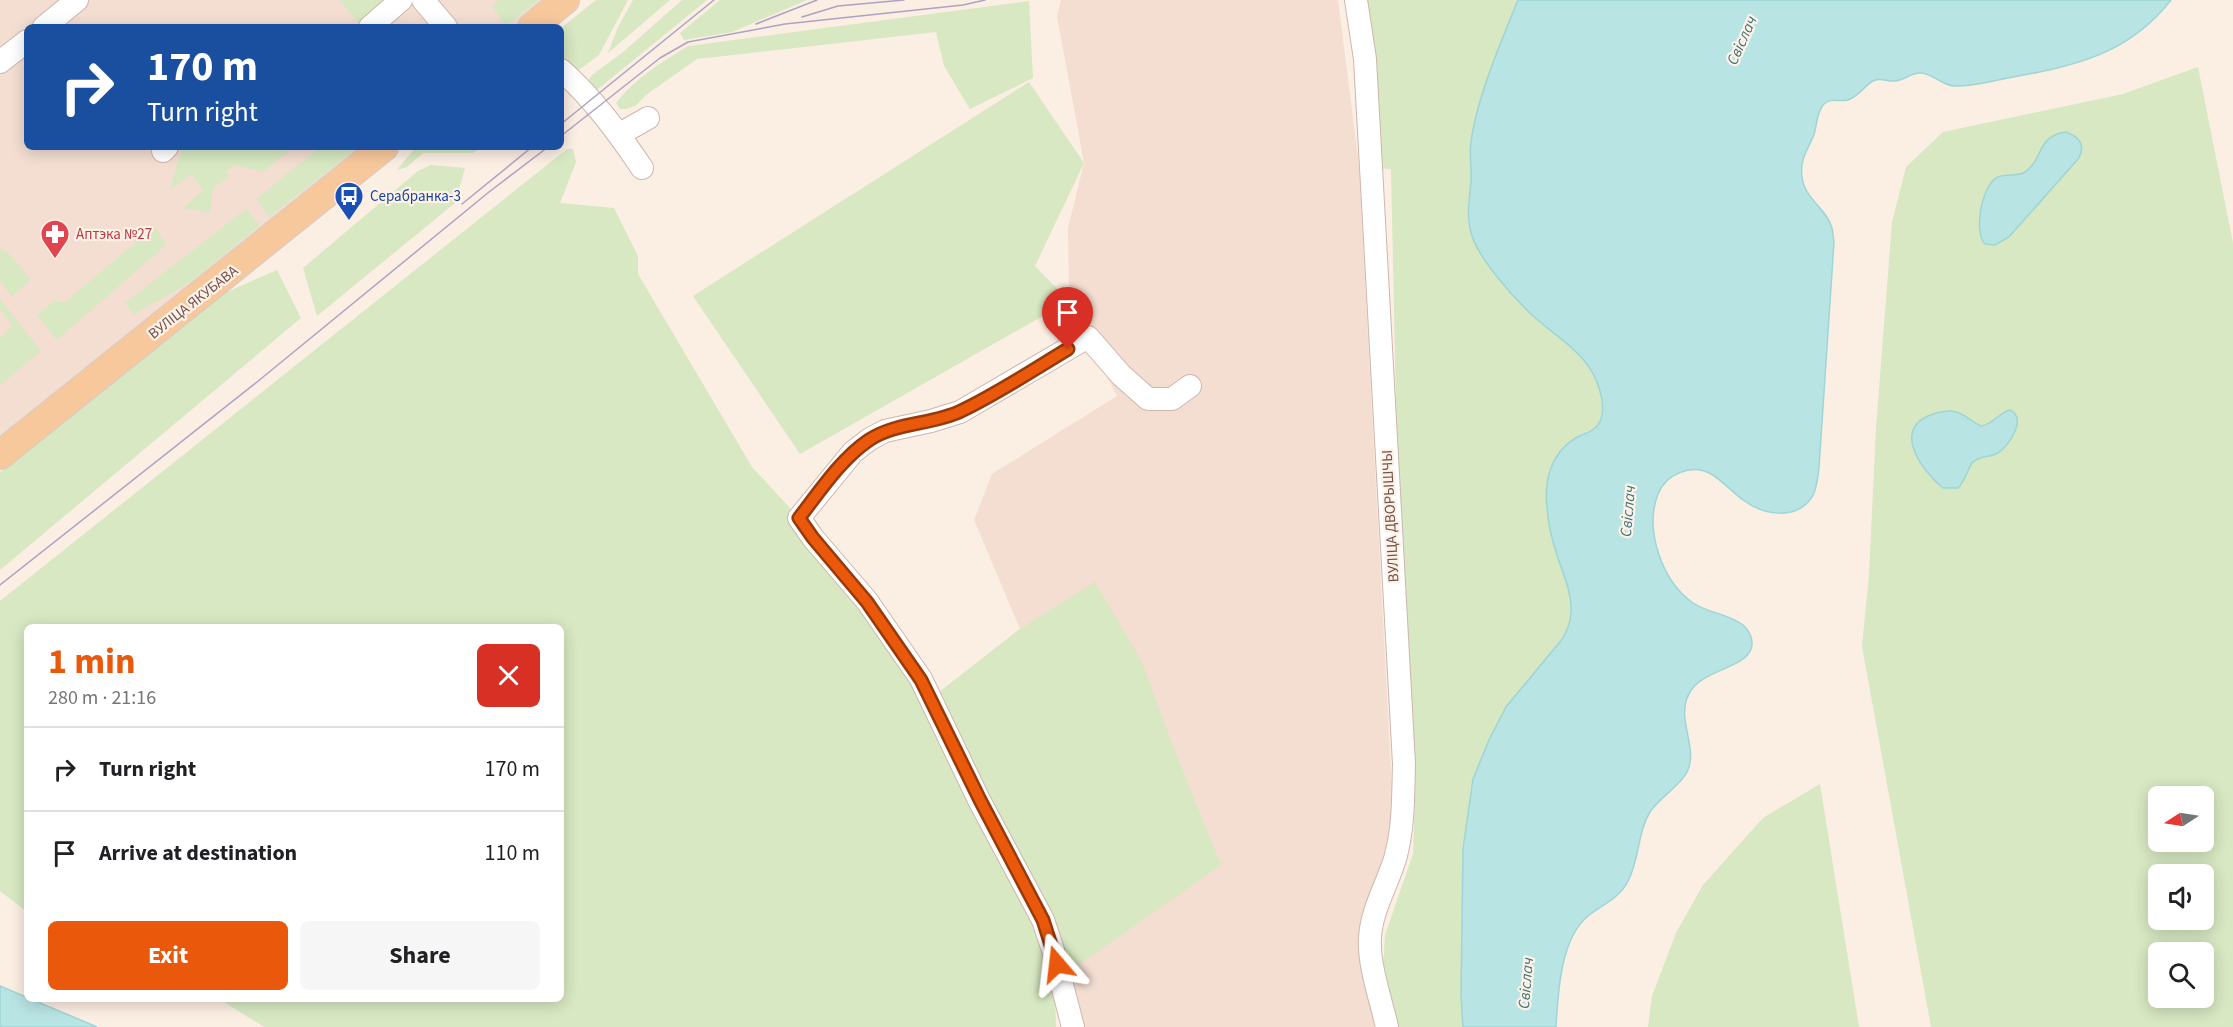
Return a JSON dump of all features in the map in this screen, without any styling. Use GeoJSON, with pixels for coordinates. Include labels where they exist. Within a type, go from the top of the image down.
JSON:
{"type":"FeatureCollection","features":[{"type":"Feature","properties":{"kind":"main road"},"geometry":{"type":"LineString","coordinates":[[536,24],[565,0]]}},
{"type":"Feature","properties":{"kind":"main road","name":"ВУЛІЦА ЯКУБАВА"},"geometry":{"type":"LineString","coordinates":[[0,455],[380,150]]}},
{"type":"Feature","properties":{"kind":"street"},"geometry":{"type":"LineString","coordinates":[[48,24],[77,0]]}},
{"type":"Feature","properties":{"kind":"street"},"geometry":{"type":"LineString","coordinates":[[375,24],[401,0]]}},
{"type":"Feature","properties":{"kind":"street"},"geometry":{"type":"LineString","coordinates":[[423,0],[443,24]]}},
{"type":"Feature","properties":{"kind":"street","name":"ВУЛІЦА ДВОРЫШЧЫ"},"geometry":{"type":"LineString","coordinates":[[1356,0],[1365,59],[1404,764],[1403,823],[1395,858],[1374,913],[1370,939],[1387,1027]]}},
{"type":"Feature","properties":{"kind":"street"},"geometry":{"type":"LineString","coordinates":[[0,62],[24,43]]}},
{"type":"Feature","properties":{"kind":"street"},"geometry":{"type":"LineString","coordinates":[[564,73],[620,134],[642,168]]}},
{"type":"Feature","properties":{"kind":"street"},"geometry":{"type":"LineString","coordinates":[[620,134],[648,118]]}},
{"type":"Feature","properties":{"kind":"street"},"geometry":{"type":"LineString","coordinates":[[1073,1027],[1043,920],[974,790],[921,680],[867,602],[799,518],[853,452],[870,439],[885,431],[960,412],[1088,337],[1121,375],[1148,399],[1172,399],[1190,386]]}},
{"type":"Feature","properties":{"kind":"shaded area","name":"Серабранка-3"},"geometry":{"type":"Polygon","coordinates":[[[0,0],[548,0],[518,24],[24,24],[24,150],[361,150],[0,440],[0,0]]]}},
{"type":"Feature","properties":{"kind":"shaded area"},"geometry":{"type":"Polygon","coordinates":[[[1061,0],[1338,0],[1359,166],[1393,810],[1393,857],[1371,912],[1381,1027],[1082,1027],[938,693],[1020,629],[974,520],[992,474],[1117,396],[1069,301],[1068,228],[1084,163],[1057,16],[1061,0]]]}},
{"type":"Feature","properties":{"kind":"green space"},"geometry":{"type":"Polygon","coordinates":[[[339,0],[390,0],[360,24],[339,0]]]}},
{"type":"Feature","properties":{"kind":"green space"},"geometry":{"type":"Polygon","coordinates":[[[499,0],[538,0],[508,24],[505,24],[492,6],[499,0]]]}},
{"type":"Feature","properties":{"kind":"green space"},"geometry":{"type":"Polygon","coordinates":[[[596,0],[628,0],[599,55],[576,72],[564,62],[564,26],[596,0]]]}},
{"type":"Feature","properties":{"kind":"green space"},"geometry":{"type":"Polygon","coordinates":[[[633,0],[670,0],[608,53],[618,27],[633,0]]]}},
{"type":"Feature","properties":{"kind":"green space"},"geometry":{"type":"Polygon","coordinates":[[[682,0],[707,0],[592,94],[586,84],[592,75],[622,53],[682,0]]]}},
{"type":"Feature","properties":{"kind":"green space"},"geometry":{"type":"Polygon","coordinates":[[[720,0],[807,0],[732,32],[684,40],[680,33],[720,0]]]}},
{"type":"Feature","properties":{"kind":"green space"},"geometry":{"type":"Polygon","coordinates":[[[1364,0],[1518,0],[1481,101],[1471,144],[1472,169],[1468,210],[1472,237],[1486,262],[1516,299],[1586,361],[1595,375],[1603,407],[1597,426],[1575,438],[1550,468],[1547,486],[1547,506],[1551,530],[1569,592],[1571,612],[1569,625],[1563,638],[1506,707],[1473,779],[1463,849],[1461,996],[1463,1027],[1394,1027],[1383,971],[1385,935],[1413,854],[1415,796],[1410,694],[1400,590],[1391,169],[1378,168],[1364,0]]]}},
{"type":"Feature","properties":{"kind":"green space"},"geometry":{"type":"Polygon","coordinates":[[[1029,1],[1033,78],[970,109],[944,66],[936,32],[697,59],[646,95],[635,106],[620,109],[616,103],[640,78],[688,46],[1029,1]]]}},
{"type":"Feature","properties":{"kind":"green space"},"geometry":{"type":"Polygon","coordinates":[[[2198,67],[2233,243],[2233,1027],[1931,1027],[1862,646],[1869,575],[1876,428],[1892,222],[1906,167],[1943,132],[2123,94],[2198,67]]]}},
{"type":"Feature","properties":{"kind":"green space"},"geometry":{"type":"Polygon","coordinates":[[[1029,82],[1084,163],[1035,266],[1069,301],[800,454],[693,296],[1029,82]]]}},
{"type":"Feature","properties":{"kind":"green space"},"geometry":{"type":"Polygon","coordinates":[[[567,149],[573,149],[576,162],[560,203],[614,208],[638,256],[638,274],[752,467],[799,518],[938,693],[1020,629],[1095,582],[1142,662],[1221,865],[1060,978],[1054,966],[1056,1027],[264,1027],[224,1002],[564,1002],[564,624],[24,624],[24,910],[0,891],[0,601],[567,149]]]}},
{"type":"Feature","properties":{"kind":"green space"},"geometry":{"type":"Polygon","coordinates":[[[181,150],[290,150],[263,172],[235,165],[226,171],[229,177],[213,188],[210,212],[183,209],[203,190],[191,174],[170,190],[181,150]]]}},
{"type":"Feature","properties":{"kind":"green space"},"geometry":{"type":"Polygon","coordinates":[[[317,150],[355,150],[269,217],[256,199],[317,150]]]}},
{"type":"Feature","properties":{"kind":"green space"},"geometry":{"type":"Polygon","coordinates":[[[414,150],[477,150],[473,153],[423,153],[407,167],[397,170],[414,150]]]}},
{"type":"Feature","properties":{"kind":"green space"},"geometry":{"type":"Polygon","coordinates":[[[431,165],[465,168],[455,203],[317,316],[303,268],[418,171],[431,165]]]}},
{"type":"Feature","properties":{"kind":"green space"},"geometry":{"type":"Polygon","coordinates":[[[246,209],[260,225],[189,283],[134,314],[125,303],[246,209]]]}},
{"type":"Feature","properties":{"kind":"green space"},"geometry":{"type":"Polygon","coordinates":[[[155,227],[166,245],[58,339],[55,338],[37,315],[56,300],[65,302],[155,227]]]}},
{"type":"Feature","properties":{"kind":"green space"},"geometry":{"type":"Polygon","coordinates":[[[0,248],[10,255],[31,280],[12,296],[0,281],[0,248]]]}},
{"type":"Feature","properties":{"kind":"green space"},"geometry":{"type":"Polygon","coordinates":[[[277,270],[301,318],[0,570],[0,472],[215,297],[277,270]]]}},
{"type":"Feature","properties":{"kind":"green space"},"geometry":{"type":"Polygon","coordinates":[[[0,299],[41,351],[0,385],[0,337],[13,326],[0,309],[0,299]]]}},
{"type":"Feature","properties":{"kind":"green space"},"geometry":{"type":"Polygon","coordinates":[[[1820,784],[1859,1027],[1648,1027],[1652,996],[1676,933],[1703,885],[1763,818],[1820,784]]]}},
{"type":"Feature","properties":{"kind":"water","name":"Свіслач"},"geometry":{"type":"Polygon","coordinates":[[[1518,0],[2171,0],[2137,34],[2118,46],[2077,63],[1968,86],[1945,84],[1930,75],[1921,73],[1895,81],[1876,80],[1852,99],[1832,100],[1823,105],[1802,165],[1804,185],[1829,220],[1834,242],[1819,467],[1815,490],[1805,505],[1797,510],[1779,513],[1751,505],[1704,471],[1680,472],[1662,487],[1654,508],[1653,523],[1659,554],[1672,582],[1693,603],[1743,625],[1751,636],[1751,649],[1741,660],[1706,677],[1692,689],[1685,710],[1690,752],[1687,772],[1650,812],[1643,829],[1632,873],[1625,887],[1616,897],[1588,916],[1571,938],[1562,968],[1556,1027],[1463,1027],[1461,996],[1463,849],[1473,779],[1506,707],[1563,638],[1568,626],[1571,616],[1570,597],[1548,519],[1546,497],[1548,478],[1560,452],[1574,439],[1597,426],[1603,409],[1596,378],[1589,367],[1572,348],[1532,315],[1507,289],[1482,256],[1470,229],[1470,147],[1474,125],[1490,70],[1518,0]]]}},
{"type":"Feature","properties":{"kind":"water"},"geometry":{"type":"Polygon","coordinates":[[[2066,132],[2075,136],[2080,142],[2081,150],[2078,159],[2009,237],[1995,245],[1985,244],[1981,238],[1981,209],[1992,181],[2001,176],[2025,172],[2031,167],[2050,138],[2066,132]]]}},
{"type":"Feature","properties":{"kind":"water"},"geometry":{"type":"Polygon","coordinates":[[[2010,410],[2017,419],[2012,438],[1998,453],[1972,463],[1958,488],[1943,488],[1919,461],[1912,439],[1913,429],[1920,421],[1933,414],[1953,411],[1981,426],[2010,410]]]}},
{"type":"Feature","properties":{"kind":"water"},"geometry":{"type":"Polygon","coordinates":[[[0,986],[24,996],[24,1002],[38,1002],[97,1027],[0,1027],[0,986]]]}},
{"type":"Feature","properties":{"kind":"tram line"},"geometry":{"type":"LineString","coordinates":[[564,122],[714,0]]}},
{"type":"Feature","properties":{"kind":"tram line"},"geometry":{"type":"LineString","coordinates":[[756,24],[817,0]]}},
{"type":"Feature","properties":{"kind":"tram line"},"geometry":{"type":"LineString","coordinates":[[802,17],[838,6],[904,0]]}},
{"type":"Feature","properties":{"kind":"tram line"},"geometry":{"type":"LineString","coordinates":[[564,134],[660,58],[688,42],[785,24],[963,5],[985,0]]}},
{"type":"Feature","properties":{"kind":"tram line"},"geometry":{"type":"LineString","coordinates":[[462,204],[528,150]]}},
{"type":"Feature","properties":{"kind":"tram line"},"geometry":{"type":"LineString","coordinates":[[0,585],[257,382],[489,192],[544,150]]}},
{"type":"Feature","properties":{"kind":"place","name":"Серабранка-3"},"geometry":{"type":"Point","coordinates":[349,222]}},
{"type":"Feature","properties":{"kind":"place","name":"Аптэка №27"},"geometry":{"type":"Point","coordinates":[55,260]}},
{"type":"Feature","properties":{"kind":"route"},"geometry":{"type":"LineString","coordinates":[[1057,964],[1043,920],[921,680],[867,602],[799,518],[853,452],[870,439],[885,431],[960,412],[1068,349]]}}]}
